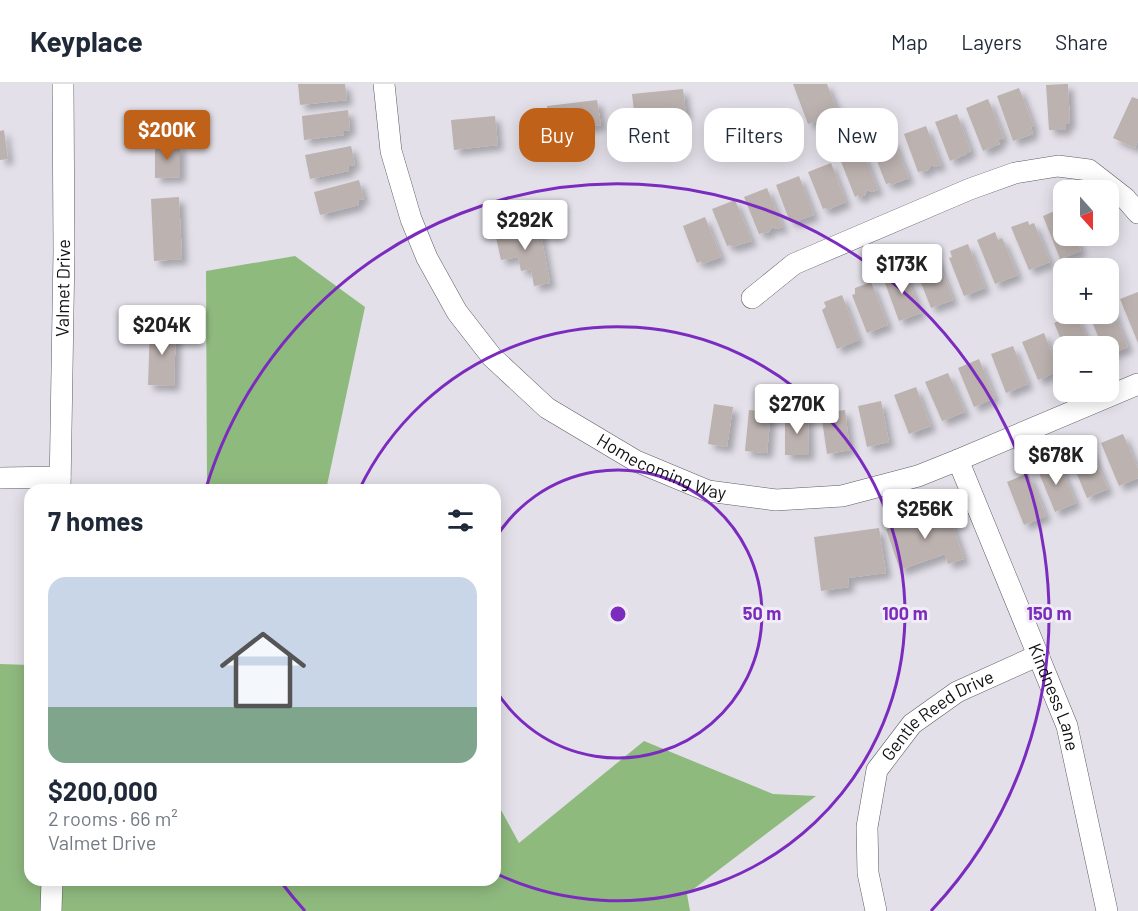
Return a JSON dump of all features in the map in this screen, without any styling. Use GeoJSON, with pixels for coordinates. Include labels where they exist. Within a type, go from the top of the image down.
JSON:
{"type":"FeatureCollection","features":[{"type":"Feature","properties":{"kind":"street","name":"Valmet Drive"},"geometry":{"type":"LineString","coordinates":[[60,484],[64,252],[63,84]]}},
{"type":"Feature","properties":{"kind":"street","name":"Homecoming Way"},"geometry":{"type":"LineString","coordinates":[[384,84],[391,151],[411,219],[427,258],[457,312],[492,357],[547,408],[636,461],[708,491],[776,500],[842,496],[918,476],[1138,384]]}},
{"type":"Feature","properties":{"kind":"street"},"geometry":{"type":"LineString","coordinates":[[752,298],[794,264],[970,189],[1015,174],[1058,166],[1089,170],[1125,198],[1138,213]]}},
{"type":"Feature","properties":{"kind":"street","name":"Kindness Lane"},"geometry":{"type":"LineString","coordinates":[[958,460],[1067,726],[1107,911]]}},
{"type":"Feature","properties":{"kind":"street"},"geometry":{"type":"LineString","coordinates":[[0,478],[60,484]]}},
{"type":"Feature","properties":{"kind":"street","name":"Gentle Reed Drive"},"geometry":{"type":"LineString","coordinates":[[876,911],[868,873],[867,827],[877,770],[912,724],[948,698],[1038,655]]}},
{"type":"Feature","properties":{"kind":"street"},"geometry":{"type":"LineString","coordinates":[[51,911],[52,886]]}},
{"type":"Feature","properties":{"kind":"green space"},"geometry":{"type":"Polygon","coordinates":[[[295,256],[365,307],[327,484],[207,484],[206,271],[295,256]]]}},
{"type":"Feature","properties":{"kind":"green space"},"geometry":{"type":"Polygon","coordinates":[[[0,664],[24,665],[24,886],[501,886],[501,810],[519,843],[644,741],[773,794],[816,796],[687,894],[690,911],[0,911],[0,664]]]}},
{"type":"Feature","properties":{"kind":"building"},"geometry":{"type":"Polygon","coordinates":[[[298,84],[345,84],[347,100],[300,105],[298,84]]]}},
{"type":"Feature","properties":{"kind":"building"},"geometry":{"type":"Polygon","coordinates":[[[793,84],[827,84],[836,108],[816,108],[816,121],[808,124],[804,108],[802,108],[793,84]]]}},
{"type":"Feature","properties":{"kind":"building"},"geometry":{"type":"Polygon","coordinates":[[[1068,84],[1070,124],[1066,124],[1066,130],[1049,130],[1046,85],[1068,84]]]}},
{"type":"Feature","properties":{"kind":"building"},"geometry":{"type":"Polygon","coordinates":[[[1019,88],[1034,127],[1031,127],[1033,134],[1013,141],[997,96],[1019,88]]]}},
{"type":"Feature","properties":{"kind":"building"},"geometry":{"type":"Polygon","coordinates":[[[683,89],[685,108],[634,108],[632,94],[683,89]]]}},
{"type":"Feature","properties":{"kind":"building"},"geometry":{"type":"Polygon","coordinates":[[[1132,97],[1138,99],[1138,140],[1135,148],[1113,138],[1132,97]]]}},
{"type":"Feature","properties":{"kind":"building"},"geometry":{"type":"Polygon","coordinates":[[[988,99],[1004,138],[998,140],[1000,144],[983,151],[966,108],[988,99]]]}},
{"type":"Feature","properties":{"kind":"building"},"geometry":{"type":"Polygon","coordinates":[[[597,100],[601,125],[595,126],[595,108],[547,108],[547,106],[597,100]]]}},
{"type":"Feature","properties":{"kind":"building"},"geometry":{"type":"Polygon","coordinates":[[[348,110],[350,130],[344,131],[344,135],[304,140],[302,116],[348,110]]]}},
{"type":"Feature","properties":{"kind":"building"},"geometry":{"type":"Polygon","coordinates":[[[957,114],[971,151],[950,161],[935,122],[957,114]]]}},
{"type":"Feature","properties":{"kind":"building"},"geometry":{"type":"Polygon","coordinates":[[[495,116],[498,145],[454,150],[451,120],[495,116]]]}},
{"type":"Feature","properties":{"kind":"building"},"geometry":{"type":"Polygon","coordinates":[[[926,126],[941,165],[935,167],[931,165],[928,170],[918,172],[904,134],[926,126]]]}},
{"type":"Feature","properties":{"kind":"building"},"geometry":{"type":"Polygon","coordinates":[[[4,130],[8,159],[0,160],[0,131],[4,130]]]}},
{"type":"Feature","properties":{"kind":"building"},"geometry":{"type":"Polygon","coordinates":[[[180,145],[180,177],[155,178],[155,146],[180,145]]]}},
{"type":"Feature","properties":{"kind":"building"},"geometry":{"type":"Polygon","coordinates":[[[351,146],[355,165],[348,166],[349,171],[310,179],[305,155],[351,146]]]}},
{"type":"Feature","properties":{"kind":"building"},"geometry":{"type":"Polygon","coordinates":[[[898,151],[909,178],[891,185],[886,184],[877,162],[898,162],[898,151]]]}},
{"type":"Feature","properties":{"kind":"building"},"geometry":{"type":"Polygon","coordinates":[[[841,162],[867,162],[878,190],[872,192],[867,190],[865,195],[855,197],[841,162]]]}},
{"type":"Feature","properties":{"kind":"building"},"geometry":{"type":"Polygon","coordinates":[[[831,163],[846,202],[827,210],[823,209],[808,172],[831,163]]]}},
{"type":"Feature","properties":{"kind":"building"},"geometry":{"type":"Polygon","coordinates":[[[799,176],[814,215],[790,222],[776,185],[799,176]]]}},
{"type":"Feature","properties":{"kind":"building"},"geometry":{"type":"Polygon","coordinates":[[[359,180],[364,199],[358,200],[359,205],[320,215],[314,192],[359,180]]]}},
{"type":"Feature","properties":{"kind":"building"},"geometry":{"type":"Polygon","coordinates":[[[767,188],[783,227],[777,229],[772,227],[769,232],[759,234],[744,197],[767,188]]]}},
{"type":"Feature","properties":{"kind":"building"},"geometry":{"type":"Polygon","coordinates":[[[179,197],[182,259],[154,261],[151,199],[179,197]]]}},
{"type":"Feature","properties":{"kind":"building"},"geometry":{"type":"Polygon","coordinates":[[[735,200],[752,241],[732,247],[727,246],[712,209],[735,200]]]}},
{"type":"Feature","properties":{"kind":"building"},"geometry":{"type":"Polygon","coordinates":[[[1053,212],[1053,241],[1043,216],[1053,212]]]}},
{"type":"Feature","properties":{"kind":"building"},"geometry":{"type":"Polygon","coordinates":[[[705,217],[721,257],[702,264],[701,261],[697,263],[683,226],[705,217]]]}},
{"type":"Feature","properties":{"kind":"building"},"geometry":{"type":"Polygon","coordinates":[[[1028,221],[1029,225],[1034,223],[1050,262],[1029,270],[1011,227],[1028,221]]]}},
{"type":"Feature","properties":{"kind":"building"},"geometry":{"type":"Polygon","coordinates":[[[539,224],[550,283],[534,286],[531,269],[521,271],[518,257],[501,260],[495,233],[539,224]]]}},
{"type":"Feature","properties":{"kind":"building"},"geometry":{"type":"Polygon","coordinates":[[[995,232],[998,240],[1002,238],[1018,275],[995,284],[977,240],[995,232]]]}},
{"type":"Feature","properties":{"kind":"building"},"geometry":{"type":"Polygon","coordinates":[[[968,244],[985,288],[964,296],[949,258],[952,257],[950,251],[968,244]]]}},
{"type":"Feature","properties":{"kind":"building"},"geometry":{"type":"Polygon","coordinates":[[[1055,246],[1079,246],[1081,251],[1060,258],[1055,246]]]}},
{"type":"Feature","properties":{"kind":"building"},"geometry":{"type":"Polygon","coordinates":[[[936,256],[953,300],[931,308],[916,270],[920,268],[919,263],[936,256]]]}},
{"type":"Feature","properties":{"kind":"building"},"geometry":{"type":"Polygon","coordinates":[[[903,268],[921,313],[899,321],[885,283],[888,282],[885,275],[903,268]]]}},
{"type":"Feature","properties":{"kind":"building"},"geometry":{"type":"Polygon","coordinates":[[[871,282],[888,325],[867,333],[852,295],[855,294],[855,288],[871,282]]]}},
{"type":"Feature","properties":{"kind":"building"},"geometry":{"type":"Polygon","coordinates":[[[1138,292],[1138,343],[1120,299],[1138,292]]]}},
{"type":"Feature","properties":{"kind":"building"},"geometry":{"type":"Polygon","coordinates":[[[842,295],[859,340],[837,349],[822,310],[826,307],[824,302],[842,295]]]}},
{"type":"Feature","properties":{"kind":"building"},"geometry":{"type":"Polygon","coordinates":[[[1054,324],[1080,324],[1086,336],[1060,336],[1054,324]]]}},
{"type":"Feature","properties":{"kind":"building"},"geometry":{"type":"Polygon","coordinates":[[[1093,324],[1119,324],[1128,347],[1119,351],[1119,336],[1098,336],[1093,324]]]}},
{"type":"Feature","properties":{"kind":"building"},"geometry":{"type":"Polygon","coordinates":[[[150,327],[176,327],[174,386],[148,385],[150,327]]]}},
{"type":"Feature","properties":{"kind":"building"},"geometry":{"type":"Polygon","coordinates":[[[1044,333],[1053,356],[1053,374],[1038,380],[1022,342],[1044,333]]]}},
{"type":"Feature","properties":{"kind":"building"},"geometry":{"type":"Polygon","coordinates":[[[1013,346],[1028,384],[1006,393],[991,354],[1013,346]]]}},
{"type":"Feature","properties":{"kind":"building"},"geometry":{"type":"Polygon","coordinates":[[[979,359],[995,398],[974,407],[958,368],[979,359]]]}},
{"type":"Feature","properties":{"kind":"building"},"geometry":{"type":"Polygon","coordinates":[[[948,373],[965,412],[942,421],[925,382],[948,373]]]}},
{"type":"Feature","properties":{"kind":"building"},"geometry":{"type":"Polygon","coordinates":[[[916,387],[931,426],[909,434],[894,395],[916,387]]]}},
{"type":"Feature","properties":{"kind":"building"},"geometry":{"type":"Polygon","coordinates":[[[881,401],[889,442],[867,447],[858,406],[881,401]]]}},
{"type":"Feature","properties":{"kind":"building"},"geometry":{"type":"Polygon","coordinates":[[[714,404],[733,407],[727,447],[708,444],[714,404]]]}},
{"type":"Feature","properties":{"kind":"building"},"geometry":{"type":"Polygon","coordinates":[[[749,410],[771,412],[767,453],[745,451],[749,410]]]}},
{"type":"Feature","properties":{"kind":"building"},"geometry":{"type":"Polygon","coordinates":[[[845,410],[850,450],[827,454],[821,413],[845,410]]]}},
{"type":"Feature","properties":{"kind":"building"},"geometry":{"type":"Polygon","coordinates":[[[785,414],[808,414],[809,455],[785,455],[785,414]]]}},
{"type":"Feature","properties":{"kind":"building"},"geometry":{"type":"Polygon","coordinates":[[[1123,434],[1138,469],[1138,478],[1119,486],[1101,443],[1123,434]]]}},
{"type":"Feature","properties":{"kind":"building"},"geometry":{"type":"Polygon","coordinates":[[[1090,447],[1108,489],[1087,498],[1069,455],[1090,447]]]}},
{"type":"Feature","properties":{"kind":"building"},"geometry":{"type":"Polygon","coordinates":[[[1058,460],[1076,503],[1055,512],[1037,468],[1058,460]]]}},
{"type":"Feature","properties":{"kind":"building"},"geometry":{"type":"Polygon","coordinates":[[[1028,473],[1046,516],[1024,525],[1007,482],[1028,473]]]}},
{"type":"Feature","properties":{"kind":"building"},"geometry":{"type":"Polygon","coordinates":[[[947,509],[964,559],[948,564],[945,554],[900,570],[886,529],[947,509]]]}},
{"type":"Feature","properties":{"kind":"building"},"geometry":{"type":"Polygon","coordinates":[[[879,528],[886,573],[848,578],[849,587],[821,591],[814,537],[879,528]]]}}]}
